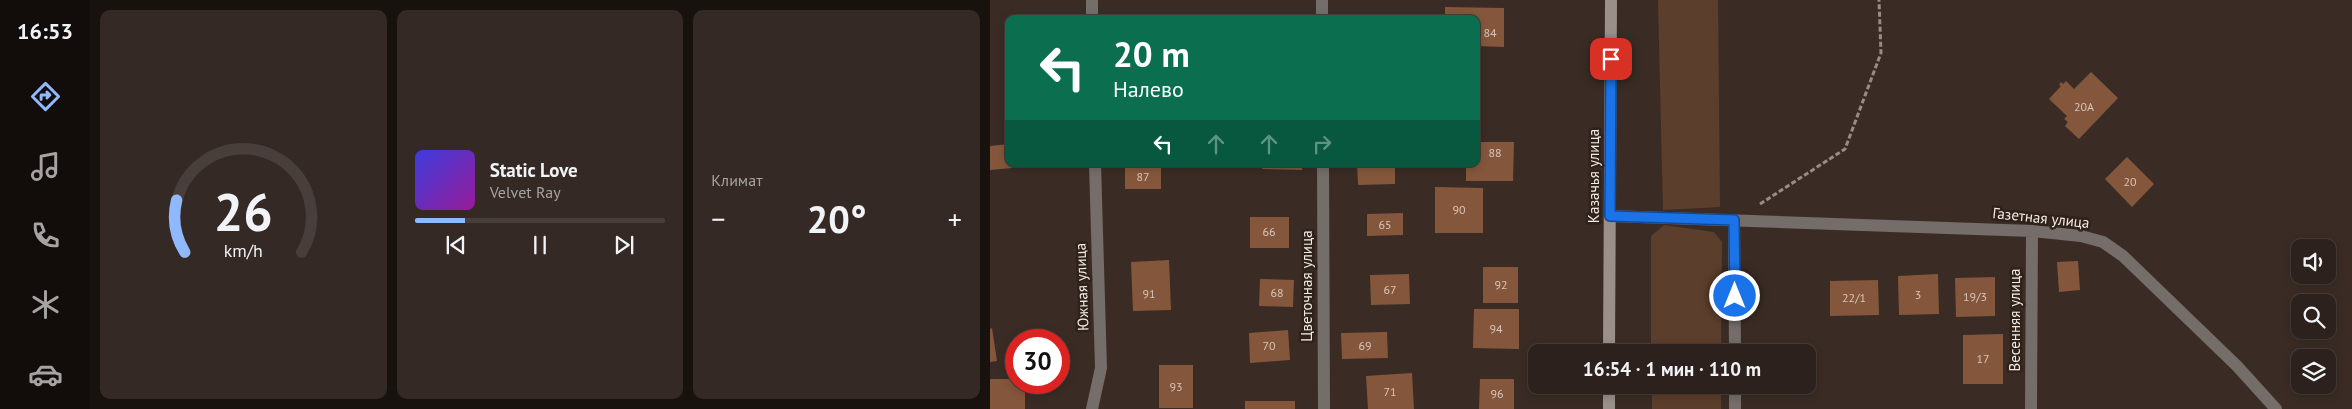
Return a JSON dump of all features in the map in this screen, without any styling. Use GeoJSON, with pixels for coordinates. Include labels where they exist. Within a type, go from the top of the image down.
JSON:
{"type":"FeatureCollection","features":[{"type":"Feature","properties":{"kind":"main road","name":"Казачья улица"},"geometry":{"type":"LineString","coordinates":[[1610,344],[1611,0]]}},
{"type":"Feature","properties":{"kind":"main road"},"geometry":{"type":"LineString","coordinates":[[1609,394],[1609,409]]}},
{"type":"Feature","properties":{"kind":"street"},"geometry":{"type":"LineString","coordinates":[[1092,0],[1092,15]]}},
{"type":"Feature","properties":{"kind":"street"},"geometry":{"type":"LineString","coordinates":[[1322,0],[1322,15]]}},
{"type":"Feature","properties":{"kind":"street","name":"Южная улица"},"geometry":{"type":"LineString","coordinates":[[1092,409],[1101,368],[1095,167]]}},
{"type":"Feature","properties":{"kind":"street","name":"Цветочная улица"},"geometry":{"type":"LineString","coordinates":[[1323,167],[1324,409]]}},
{"type":"Feature","properties":{"kind":"street","name":"Газетная улица"},"geometry":{"type":"LineString","coordinates":[[1610,216],[2032,230],[2081,236],[2102,242],[2123,256],[2237,366],[2276,409]]}},
{"type":"Feature","properties":{"kind":"street"},"geometry":{"type":"LineString","coordinates":[[1734,220],[1735,344]]}},
{"type":"Feature","properties":{"kind":"street","name":"Весенняя улица"},"geometry":{"type":"LineString","coordinates":[[2031,409],[2032,230]]}},
{"type":"Feature","properties":{"kind":"street"},"geometry":{"type":"LineString","coordinates":[[1735,394],[1735,409]]}},
{"type":"Feature","properties":{"kind":"path"},"geometry":{"type":"LineString","coordinates":[[1758,205],[1845,149],[1881,53],[1880,0]]}},
{"type":"Feature","properties":{"kind":"shaded area"},"geometry":{"type":"Polygon","coordinates":[[[1658,0],[1718,0],[1720,207],[1663,210],[1658,0]]]}},
{"type":"Feature","properties":{"kind":"shaded area"},"geometry":{"type":"Polygon","coordinates":[[[1664,225],[1714,232],[1722,242],[1721,344],[1651,344],[1651,236],[1664,225]]]}},
{"type":"Feature","properties":{"kind":"shaded area"},"geometry":{"type":"Polygon","coordinates":[[[1652,394],[1721,394],[1721,409],[1652,409],[1652,394]]]}},
{"type":"Feature","properties":{"kind":"building"},"geometry":{"type":"Polygon","coordinates":[[[1445,7],[1504,8],[1504,47],[1480,46],[1480,15],[1445,15],[1445,7]]]}},
{"type":"Feature","properties":{"kind":"building"},"geometry":{"type":"Polygon","coordinates":[[[2091,72],[2118,98],[2079,139],[2065,126],[2068,122],[2064,119],[2067,116],[2049,99],[2061,86],[2059,85],[2061,82],[2063,84],[2066,81],[2074,89],[2091,72]]]}},
{"type":"Feature","properties":{"kind":"building"},"geometry":{"type":"Polygon","coordinates":[[[1480,142],[1514,142],[1513,181],[1466,181],[1466,167],[1480,167],[1480,142]]]}},
{"type":"Feature","properties":{"kind":"building"},"geometry":{"type":"Polygon","coordinates":[[[1005,144],[1005,167],[1012,168],[990,170],[990,146],[1005,144]]]}},
{"type":"Feature","properties":{"kind":"building"},"geometry":{"type":"Polygon","coordinates":[[[2127,157],[2154,184],[2132,207],[2105,179],[2127,157]]]}},
{"type":"Feature","properties":{"kind":"building"},"geometry":{"type":"Polygon","coordinates":[[[1125,167],[1161,167],[1161,189],[1125,189],[1125,167]]]}},
{"type":"Feature","properties":{"kind":"building"},"geometry":{"type":"Polygon","coordinates":[[[1262,167],[1302,167],[1302,170],[1262,169],[1262,167]]]}},
{"type":"Feature","properties":{"kind":"building"},"geometry":{"type":"Polygon","coordinates":[[[1357,167],[1395,167],[1395,184],[1358,185],[1357,167]]]}},
{"type":"Feature","properties":{"kind":"building"},"geometry":{"type":"Polygon","coordinates":[[[1435,187],[1483,188],[1483,233],[1435,233],[1435,187]]]}},
{"type":"Feature","properties":{"kind":"building"},"geometry":{"type":"Polygon","coordinates":[[[1403,213],[1403,235],[1367,236],[1367,214],[1403,213]]]}},
{"type":"Feature","properties":{"kind":"building"},"geometry":{"type":"Polygon","coordinates":[[[1250,217],[1289,217],[1289,248],[1250,248],[1250,217]]]}},
{"type":"Feature","properties":{"kind":"building"},"geometry":{"type":"Polygon","coordinates":[[[1169,260],[1171,310],[1133,311],[1131,262],[1169,260]]]}},
{"type":"Feature","properties":{"kind":"building"},"geometry":{"type":"Polygon","coordinates":[[[2078,261],[2080,290],[2059,292],[2057,262],[2078,261]]]}},
{"type":"Feature","properties":{"kind":"building"},"geometry":{"type":"Polygon","coordinates":[[[1483,267],[1518,267],[1518,303],[1483,303],[1483,267]]]}},
{"type":"Feature","properties":{"kind":"building"},"geometry":{"type":"Polygon","coordinates":[[[1409,274],[1410,304],[1371,305],[1370,275],[1409,274]]]}},
{"type":"Feature","properties":{"kind":"building"},"geometry":{"type":"Polygon","coordinates":[[[1938,274],[1939,314],[1899,315],[1898,276],[1938,274]]]}},
{"type":"Feature","properties":{"kind":"building"},"geometry":{"type":"Polygon","coordinates":[[[1995,277],[1995,316],[1956,317],[1955,278],[1995,277]]]}},
{"type":"Feature","properties":{"kind":"building"},"geometry":{"type":"Polygon","coordinates":[[[1260,279],[1294,280],[1293,307],[1259,306],[1260,279]]]}},
{"type":"Feature","properties":{"kind":"building"},"geometry":{"type":"Polygon","coordinates":[[[1878,280],[1879,315],[1830,316],[1830,281],[1878,280]]]}},
{"type":"Feature","properties":{"kind":"building"},"geometry":{"type":"Polygon","coordinates":[[[1474,309],[1519,309],[1519,349],[1473,348],[1474,309]]]}},
{"type":"Feature","properties":{"kind":"building"},"geometry":{"type":"Polygon","coordinates":[[[992,328],[997,361],[990,362],[990,329],[992,328]]]}},
{"type":"Feature","properties":{"kind":"building"},"geometry":{"type":"Polygon","coordinates":[[[1288,330],[1290,360],[1250,363],[1249,333],[1288,330]]]}},
{"type":"Feature","properties":{"kind":"building"},"geometry":{"type":"Polygon","coordinates":[[[1387,332],[1388,358],[1342,359],[1341,333],[1387,332]]]}},
{"type":"Feature","properties":{"kind":"building"},"geometry":{"type":"Polygon","coordinates":[[[2003,334],[2003,384],[1963,384],[1963,335],[2003,334]]]}},
{"type":"Feature","properties":{"kind":"building"},"geometry":{"type":"Polygon","coordinates":[[[1159,365],[1193,365],[1193,408],[1159,408],[1159,365]]]}},
{"type":"Feature","properties":{"kind":"building"},"geometry":{"type":"Polygon","coordinates":[[[1412,373],[1414,409],[1368,409],[1366,376],[1412,373]]]}},
{"type":"Feature","properties":{"kind":"building"},"geometry":{"type":"Polygon","coordinates":[[[990,379],[1005,379],[1005,394],[1025,394],[1025,409],[990,409],[990,379]]]}},
{"type":"Feature","properties":{"kind":"building"},"geometry":{"type":"Polygon","coordinates":[[[1480,379],[1514,379],[1514,409],[1479,409],[1480,379]]]}},
{"type":"Feature","properties":{"kind":"building"},"geometry":{"type":"Polygon","coordinates":[[[1245,401],[1295,401],[1295,409],[1245,409],[1245,401]]]}},
{"type":"Feature","properties":{"kind":"route"},"geometry":{"type":"LineString","coordinates":[[1611,59],[1610,216],[1734,220],[1735,296]]}}]}
